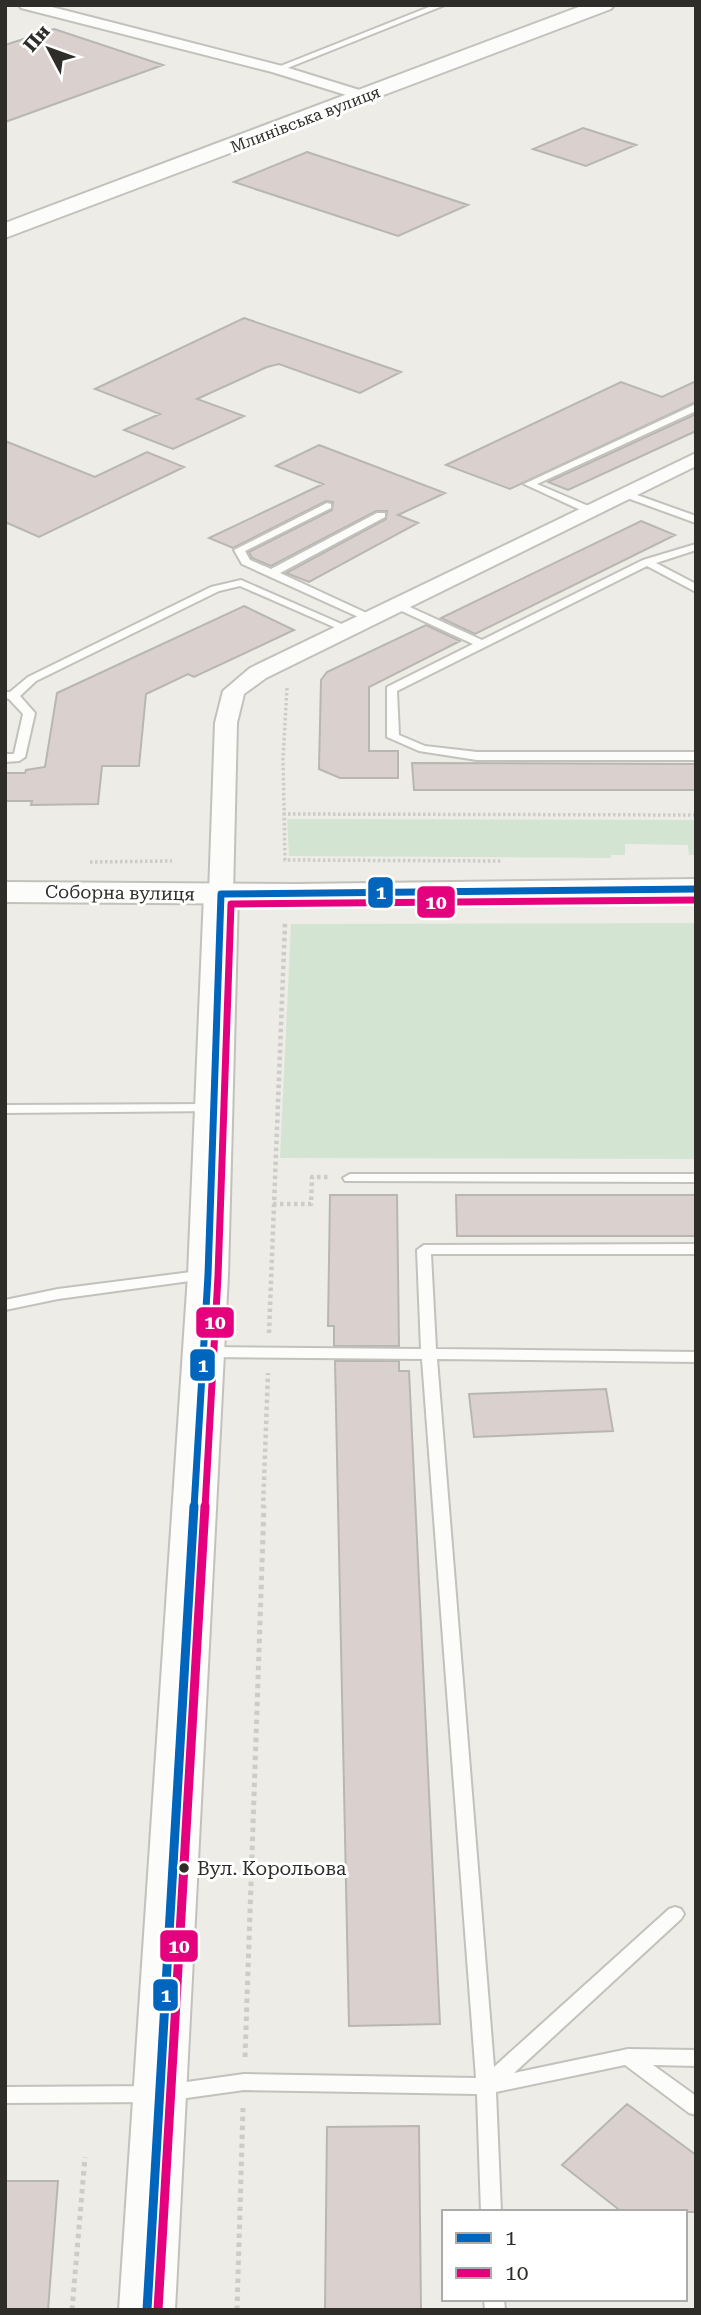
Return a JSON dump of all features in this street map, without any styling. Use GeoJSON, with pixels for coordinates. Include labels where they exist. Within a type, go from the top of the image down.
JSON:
{"type":"FeatureCollection","features":[{"type":"Feature","properties":{"kind":"main road","name":"Млинівська вулиця"},"geometry":{"type":"LineString","coordinates":[[5,232],[604,5]]}},
{"type":"Feature","properties":{"kind":"main road","name":"Соборна вулиця"},"geometry":{"type":"LineString","coordinates":[[5,892],[221,894],[696,889]]}},
{"type":"Feature","properties":{"kind":"main road"},"geometry":{"type":"LineString","coordinates":[[147,2310],[208,1275],[221,894]]}},
{"type":"Feature","properties":{"kind":"street"},"geometry":{"type":"LineString","coordinates":[[26,5],[48,8],[277,69],[364,96]]}},
{"type":"Feature","properties":{"kind":"street"},"geometry":{"type":"LineString","coordinates":[[221,894],[226,723],[234,691],[258,673],[696,459]]}},
{"type":"Feature","properties":{"kind":"lane"},"geometry":{"type":"LineString","coordinates":[[277,69],[441,5]]}},
{"type":"Feature","properties":{"kind":"lane"},"geometry":{"type":"LineString","coordinates":[[589,510],[529,484],[696,407]]}},
{"type":"Feature","properties":{"kind":"lane"},"geometry":{"type":"LineString","coordinates":[[623,494],[696,520]]}},
{"type":"Feature","properties":{"kind":"lane"},"geometry":{"type":"LineString","coordinates":[[327,506],[239,550],[246,562],[369,618]]}},
{"type":"Feature","properties":{"kind":"lane"},"geometry":{"type":"LineString","coordinates":[[270,574],[381,515]]}},
{"type":"Feature","properties":{"kind":"lane"},"geometry":{"type":"LineString","coordinates":[[696,547],[647,562],[391,689],[393,737],[423,749],[477,755],[696,756]]}},
{"type":"Feature","properties":{"kind":"lane"},"geometry":{"type":"LineString","coordinates":[[647,562],[696,589]]}},
{"type":"Feature","properties":{"kind":"lane"},"geometry":{"type":"LineString","coordinates":[[5,758],[19,757],[29,713],[9,695],[32,678],[215,589],[241,583],[347,629]]}},
{"type":"Feature","properties":{"kind":"lane"},"geometry":{"type":"LineString","coordinates":[[397,605],[482,644]]}},
{"type":"Feature","properties":{"kind":"lane"},"geometry":{"type":"LineString","coordinates":[[5,1109],[212,1108]]}},
{"type":"Feature","properties":{"kind":"lane"},"geometry":{"type":"LineString","coordinates":[[350,1178],[696,1178]]}},
{"type":"Feature","properties":{"kind":"lane"},"geometry":{"type":"LineString","coordinates":[[491,2210],[486,2086],[429,1354],[424,1250],[696,1249]]}},
{"type":"Feature","properties":{"kind":"lane"},"geometry":{"type":"LineString","coordinates":[[5,1305],[58,1294],[208,1275]]}},
{"type":"Feature","properties":{"kind":"lane"},"geometry":{"type":"LineString","coordinates":[[202,1352],[696,1357]]}},
{"type":"Feature","properties":{"kind":"lane"},"geometry":{"type":"LineString","coordinates":[[486,2086],[675,1914]]}},
{"type":"Feature","properties":{"kind":"lane"},"geometry":{"type":"LineString","coordinates":[[5,2095],[158,2094],[244,2082],[486,2086],[628,2057],[696,2058]]}},
{"type":"Feature","properties":{"kind":"lane"},"geometry":{"type":"LineString","coordinates":[[628,2057],[696,2107]]}},
{"type":"Feature","properties":{"kind":"path"},"geometry":{"type":"LineString","coordinates":[[290,683],[285,691],[285,860],[504,861]]}},
{"type":"Feature","properties":{"kind":"path"},"geometry":{"type":"LineString","coordinates":[[283,814],[696,815]]}},
{"type":"Feature","properties":{"kind":"path"},"geometry":{"type":"LineString","coordinates":[[237,2310],[283,923],[290,919]]}},
{"type":"Feature","properties":{"kind":"path"},"geometry":{"type":"LineString","coordinates":[[273,1204],[311,1203],[312,1177],[350,1178]]}},
{"type":"Feature","properties":{"kind":"path"},"geometry":{"type":"LineString","coordinates":[[72,2310],[85,2157]]}},
{"type":"Feature","properties":{"kind":"green space"},"geometry":{"type":"Polygon","coordinates":[[[287,819],[696,820],[696,855],[689,855],[688,845],[625,844],[625,855],[611,855],[611,858],[289,856],[287,819]]]}},
{"type":"Feature","properties":{"kind":"green space"},"geometry":{"type":"Polygon","coordinates":[[[696,923],[696,1159],[280,1158],[291,924],[696,923]]]}},
{"type":"Feature","properties":{"kind":"building"},"geometry":{"type":"Polygon","coordinates":[[[54,29],[163,65],[5,122],[5,45],[54,29]]]}},
{"type":"Feature","properties":{"kind":"building"},"geometry":{"type":"Polygon","coordinates":[[[583,128],[636,145],[586,166],[533,149],[583,128]]]}},
{"type":"Feature","properties":{"kind":"building"},"geometry":{"type":"Polygon","coordinates":[[[307,152],[468,205],[398,236],[234,182],[307,152]]]}},
{"type":"Feature","properties":{"kind":"building"},"geometry":{"type":"Polygon","coordinates":[[[244,318],[401,372],[360,393],[279,364],[267,367],[197,399],[244,416],[173,449],[124,430],[160,414],[95,389],[244,318]]]}},
{"type":"Feature","properties":{"kind":"building"},"geometry":{"type":"Polygon","coordinates":[[[696,381],[696,402],[510,489],[446,465],[621,382],[662,397],[696,381]]]}},
{"type":"Feature","properties":{"kind":"building"},"geometry":{"type":"Polygon","coordinates":[[[696,414],[696,431],[568,490],[548,482],[696,414]]]}},
{"type":"Feature","properties":{"kind":"building"},"geometry":{"type":"Polygon","coordinates":[[[5,441],[95,477],[147,452],[184,467],[39,537],[5,522],[5,441]]]}},
{"type":"Feature","properties":{"kind":"building"},"geometry":{"type":"Polygon","coordinates":[[[319,445],[445,493],[398,515],[418,523],[309,582],[286,573],[386,519],[387,511],[376,511],[271,566],[252,558],[249,552],[332,510],[333,502],[326,501],[233,548],[209,538],[323,484],[276,466],[319,445]]]}},
{"type":"Feature","properties":{"kind":"building"},"geometry":{"type":"Polygon","coordinates":[[[641,521],[675,535],[475,634],[441,618],[641,521]]]}},
{"type":"Feature","properties":{"kind":"building"},"geometry":{"type":"Polygon","coordinates":[[[244,606],[294,630],[194,677],[188,674],[146,694],[139,766],[102,766],[98,804],[31,805],[32,801],[5,801],[5,773],[25,773],[26,770],[45,767],[57,693],[244,606]]]}},
{"type":"Feature","properties":{"kind":"building"},"geometry":{"type":"Polygon","coordinates":[[[426,625],[460,641],[369,687],[369,751],[398,751],[398,778],[340,778],[319,769],[321,680],[327,672],[426,625]]]}},
{"type":"Feature","properties":{"kind":"building"},"geometry":{"type":"Polygon","coordinates":[[[412,763],[696,764],[696,790],[414,790],[412,763]]]}},
{"type":"Feature","properties":{"kind":"building"},"geometry":{"type":"Polygon","coordinates":[[[330,1195],[397,1195],[399,1346],[334,1346],[334,1326],[328,1326],[330,1195]]]}},
{"type":"Feature","properties":{"kind":"building"},"geometry":{"type":"Polygon","coordinates":[[[456,1195],[696,1195],[696,1236],[457,1236],[456,1195]]]}},
{"type":"Feature","properties":{"kind":"building"},"geometry":{"type":"Polygon","coordinates":[[[335,1361],[399,1361],[399,1371],[409,1371],[440,2024],[349,2026],[335,1361]]]}},
{"type":"Feature","properties":{"kind":"building"},"geometry":{"type":"Polygon","coordinates":[[[606,1389],[613,1431],[474,1437],[469,1394],[606,1389]]]}},
{"type":"Feature","properties":{"kind":"building"},"geometry":{"type":"Polygon","coordinates":[[[627,2104],[696,2155],[696,2212],[619,2210],[562,2165],[627,2104]]]}},
{"type":"Feature","properties":{"kind":"building"},"geometry":{"type":"Polygon","coordinates":[[[419,2126],[421,2310],[325,2310],[327,2127],[419,2126]]]}},
{"type":"Feature","properties":{"kind":"building"},"geometry":{"type":"Polygon","coordinates":[[[5,2181],[58,2181],[48,2310],[5,2310],[5,2181]]]}},
{"type":"Feature","properties":{"kind":"transit line","name":"1"},"geometry":{"type":"LineString","coordinates":[[147,2310],[208,1275],[221,894],[696,889]]}},
{"type":"Feature","properties":{"kind":"transit line","name":"10"},"geometry":{"type":"LineString","coordinates":[[158,2310],[218,1276],[231,904],[696,900]]}},
{"type":"Feature","properties":{"kind":"place","name":"Вул. Корольова"},"geometry":{"type":"Point","coordinates":[184,1868]}}]}
